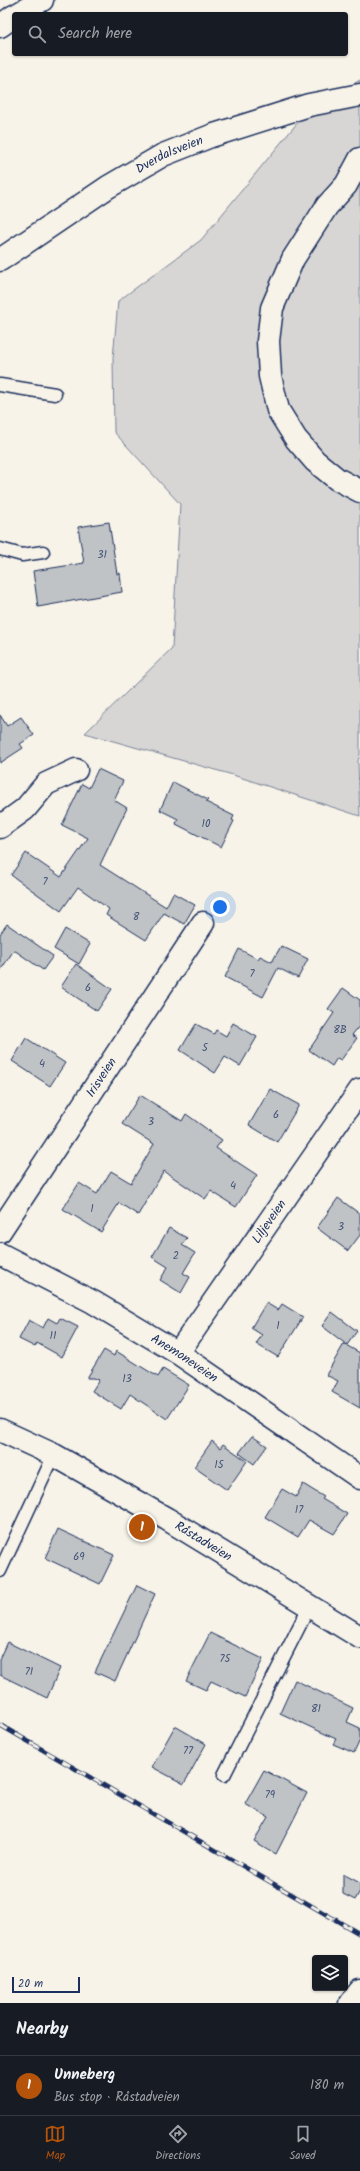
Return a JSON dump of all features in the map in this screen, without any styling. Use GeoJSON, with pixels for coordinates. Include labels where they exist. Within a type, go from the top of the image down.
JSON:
{"type":"FeatureCollection","features":[{"type":"Feature","properties":{"kind":"street"},"geometry":{"type":"LineString","coordinates":[[21,12],[42,0]]}},
{"type":"Feature","properties":{"kind":"street"},"geometry":{"type":"LineString","coordinates":[[0,26],[12,17]]}},
{"type":"Feature","properties":{"kind":"street","name":"Dverdalsveien"},"geometry":{"type":"LineString","coordinates":[[0,260],[108,187],[163,155],[211,136],[309,105],[360,95]]}},
{"type":"Feature","properties":{"kind":"street"},"geometry":{"type":"LineString","coordinates":[[360,159],[346,185],[327,206],[292,259],[272,308],[268,341],[270,376],[278,410],[296,439],[315,461],[337,479],[360,491]]}},
{"type":"Feature","properties":{"kind":"street"},"geometry":{"type":"LineString","coordinates":[[0,827],[25,809],[46,784],[76,770]]}},
{"type":"Feature","properties":{"kind":"street","name":"Irisveien"},"geometry":{"type":"LineString","coordinates":[[0,1231],[202,923]]}},
{"type":"Feature","properties":{"kind":"street","name":"Liljeveien"},"geometry":{"type":"LineString","coordinates":[[178,1353],[360,1090]]}},
{"type":"Feature","properties":{"kind":"street","name":"Anemoneveien"},"geometry":{"type":"LineString","coordinates":[[0,1254],[93,1302],[178,1353],[359,1475]]}},
{"type":"Feature","properties":{"kind":"street","name":"Råstadveien"},"geometry":{"type":"LineString","coordinates":[[0,1430],[54,1455],[167,1519],[360,1637]]}},
{"type":"Feature","properties":{"kind":"street"},"geometry":{"type":"LineString","coordinates":[[350,2003],[360,1991]]}},
{"type":"Feature","properties":{"kind":"lane"},"geometry":{"type":"LineString","coordinates":[[0,385],[55,394]]}},
{"type":"Feature","properties":{"kind":"lane"},"geometry":{"type":"LineString","coordinates":[[0,549],[22,555],[43,552]]}},
{"type":"Feature","properties":{"kind":"lane"},"geometry":{"type":"LineString","coordinates":[[0,1571],[54,1455]]}},
{"type":"Feature","properties":{"kind":"lane"},"geometry":{"type":"LineString","coordinates":[[224,1776],[309,1607]]}},
{"type":"Feature","properties":{"kind":"shaded area"},"geometry":{"type":"Polygon","coordinates":[[[360,80],[360,755],[358,761],[360,816],[233,775],[85,733],[172,648],[180,504],[114,432],[113,358],[118,301],[201,240],[307,111],[360,80]]]}},
{"type":"Feature","properties":{"kind":"building"},"geometry":{"type":"Polygon","coordinates":[[[109,522],[117,574],[120,573],[122,592],[38,607],[33,571],[84,563],[78,527],[109,522]]]}},
{"type":"Feature","properties":{"kind":"building"},"geometry":{"type":"Polygon","coordinates":[[[0,715],[7,726],[21,717],[34,735],[20,744],[23,748],[0,763],[0,715]]]}},
{"type":"Feature","properties":{"kind":"building"},"geometry":{"type":"Polygon","coordinates":[[[98,769],[123,781],[114,800],[127,808],[100,865],[166,907],[173,893],[195,905],[184,924],[164,913],[146,940],[106,915],[109,909],[78,887],[61,911],[11,875],[26,853],[61,877],[88,838],[62,825],[82,784],[89,788],[98,769]]]}},
{"type":"Feature","properties":{"kind":"building"},"geometry":{"type":"Polygon","coordinates":[[[173,782],[208,800],[206,802],[234,816],[232,820],[234,821],[221,847],[176,824],[178,819],[160,810],[173,782]]]}},
{"type":"Feature","properties":{"kind":"building"},"geometry":{"type":"Polygon","coordinates":[[[7,924],[53,956],[43,970],[14,950],[0,971],[0,934],[7,924]]]}},
{"type":"Feature","properties":{"kind":"building"},"geometry":{"type":"Polygon","coordinates":[[[65,929],[90,944],[79,964],[54,949],[65,929]]]}},
{"type":"Feature","properties":{"kind":"building"},"geometry":{"type":"Polygon","coordinates":[[[281,946],[308,959],[298,978],[278,968],[263,997],[225,977],[239,949],[258,959],[260,956],[272,962],[281,946]]]}},
{"type":"Feature","properties":{"kind":"building"},"geometry":{"type":"Polygon","coordinates":[[[76,964],[112,989],[97,1011],[61,987],[76,964]]]}},
{"type":"Feature","properties":{"kind":"building"},"geometry":{"type":"Polygon","coordinates":[[[343,988],[360,1000],[360,1025],[352,1035],[357,1038],[341,1060],[337,1058],[332,1066],[309,1050],[334,1013],[328,1009],[343,988]]]}},
{"type":"Feature","properties":{"kind":"building"},"geometry":{"type":"Polygon","coordinates":[[[233,1023],[257,1037],[240,1066],[225,1057],[215,1073],[180,1050],[196,1024],[214,1034],[216,1030],[226,1036],[233,1023]]]}},
{"type":"Feature","properties":{"kind":"building"},"geometry":{"type":"Polygon","coordinates":[[[26,1038],[65,1063],[50,1086],[12,1061],[26,1038]]]}},
{"type":"Feature","properties":{"kind":"building"},"geometry":{"type":"Polygon","coordinates":[[[270,1089],[299,1105],[277,1142],[249,1125],[270,1089]]]}},
{"type":"Feature","properties":{"kind":"building"},"geometry":{"type":"Polygon","coordinates":[[[140,1095],[182,1121],[186,1114],[222,1140],[216,1148],[257,1175],[236,1207],[211,1191],[205,1199],[164,1171],[138,1215],[119,1203],[101,1232],[63,1209],[79,1183],[97,1194],[111,1171],[131,1183],[154,1144],[122,1124],[140,1095]]]}},
{"type":"Feature","properties":{"kind":"building"},"geometry":{"type":"Polygon","coordinates":[[[338,1198],[360,1214],[360,1235],[348,1251],[317,1228],[338,1198]]]}},
{"type":"Feature","properties":{"kind":"building"},"geometry":{"type":"Polygon","coordinates":[[[169,1228],[187,1238],[182,1245],[195,1253],[183,1273],[190,1277],[181,1293],[160,1280],[168,1267],[152,1257],[169,1228]]]}},
{"type":"Feature","properties":{"kind":"building"},"geometry":{"type":"Polygon","coordinates":[[[266,1303],[278,1310],[282,1304],[303,1317],[278,1357],[256,1344],[262,1335],[251,1328],[266,1303]]]}},
{"type":"Feature","properties":{"kind":"building"},"geometry":{"type":"Polygon","coordinates":[[[332,1312],[357,1331],[347,1345],[322,1326],[332,1312]]]}},
{"type":"Feature","properties":{"kind":"building"},"geometry":{"type":"Polygon","coordinates":[[[48,1318],[57,1323],[60,1318],[78,1327],[62,1357],[37,1343],[35,1347],[19,1339],[29,1320],[43,1328],[48,1318]]]}},
{"type":"Feature","properties":{"kind":"building"},"geometry":{"type":"Polygon","coordinates":[[[344,1344],[360,1353],[360,1408],[332,1392],[338,1381],[326,1375],[344,1344]]]}},
{"type":"Feature","properties":{"kind":"building"},"geometry":{"type":"Polygon","coordinates":[[[104,1350],[114,1356],[116,1351],[158,1377],[163,1369],[189,1385],[167,1419],[130,1394],[121,1409],[92,1391],[99,1380],[87,1378],[104,1350]]]}},
{"type":"Feature","properties":{"kind":"building"},"geometry":{"type":"Polygon","coordinates":[[[252,1436],[267,1446],[254,1464],[239,1453],[252,1436]]]}},
{"type":"Feature","properties":{"kind":"building"},"geometry":{"type":"Polygon","coordinates":[[[212,1441],[220,1448],[223,1444],[247,1461],[227,1490],[194,1467],[212,1441]]]}},
{"type":"Feature","properties":{"kind":"building"},"geometry":{"type":"Polygon","coordinates":[[[303,1484],[324,1497],[322,1499],[347,1514],[334,1534],[309,1520],[298,1537],[265,1517],[282,1489],[296,1497],[303,1484]]]}},
{"type":"Feature","properties":{"kind":"building"},"geometry":{"type":"Polygon","coordinates":[[[58,1529],[114,1555],[100,1584],[45,1558],[58,1529]]]}},
{"type":"Feature","properties":{"kind":"building"},"geometry":{"type":"Polygon","coordinates":[[[137,1585],[155,1594],[115,1681],[95,1672],[137,1585]]]}},
{"type":"Feature","properties":{"kind":"building"},"geometry":{"type":"Polygon","coordinates":[[[210,1633],[263,1659],[245,1697],[211,1681],[206,1690],[186,1681],[210,1633]]]}},
{"type":"Feature","properties":{"kind":"building"},"geometry":{"type":"Polygon","coordinates":[[[7,1642],[60,1668],[47,1698],[0,1675],[0,1657],[7,1642]]]}},
{"type":"Feature","properties":{"kind":"building"},"geometry":{"type":"Polygon","coordinates":[[[295,1680],[353,1708],[347,1722],[360,1728],[360,1740],[354,1753],[333,1744],[336,1739],[280,1713],[295,1680]]]}},
{"type":"Feature","properties":{"kind":"building"},"geometry":{"type":"Polygon","coordinates":[[[175,1726],[206,1744],[184,1784],[152,1767],[175,1726]]]}},
{"type":"Feature","properties":{"kind":"building"},"geometry":{"type":"Polygon","coordinates":[[[264,1770],[307,1793],[276,1854],[254,1841],[268,1817],[245,1804],[264,1770]]]}},
{"type":"Feature","properties":{"kind":"building"},"geometry":{"type":"Polygon","coordinates":[[[343,1874],[360,1883],[360,1891],[355,1900],[343,1894],[343,1874]]]}},
{"type":"Feature","properties":{"kind":"railway"},"geometry":{"type":"LineString","coordinates":[[0,1725],[360,1934]]}},
{"type":"Feature","properties":{"kind":"place","name":"Unneberg"},"geometry":{"type":"Point","coordinates":[142,1527]}}]}
